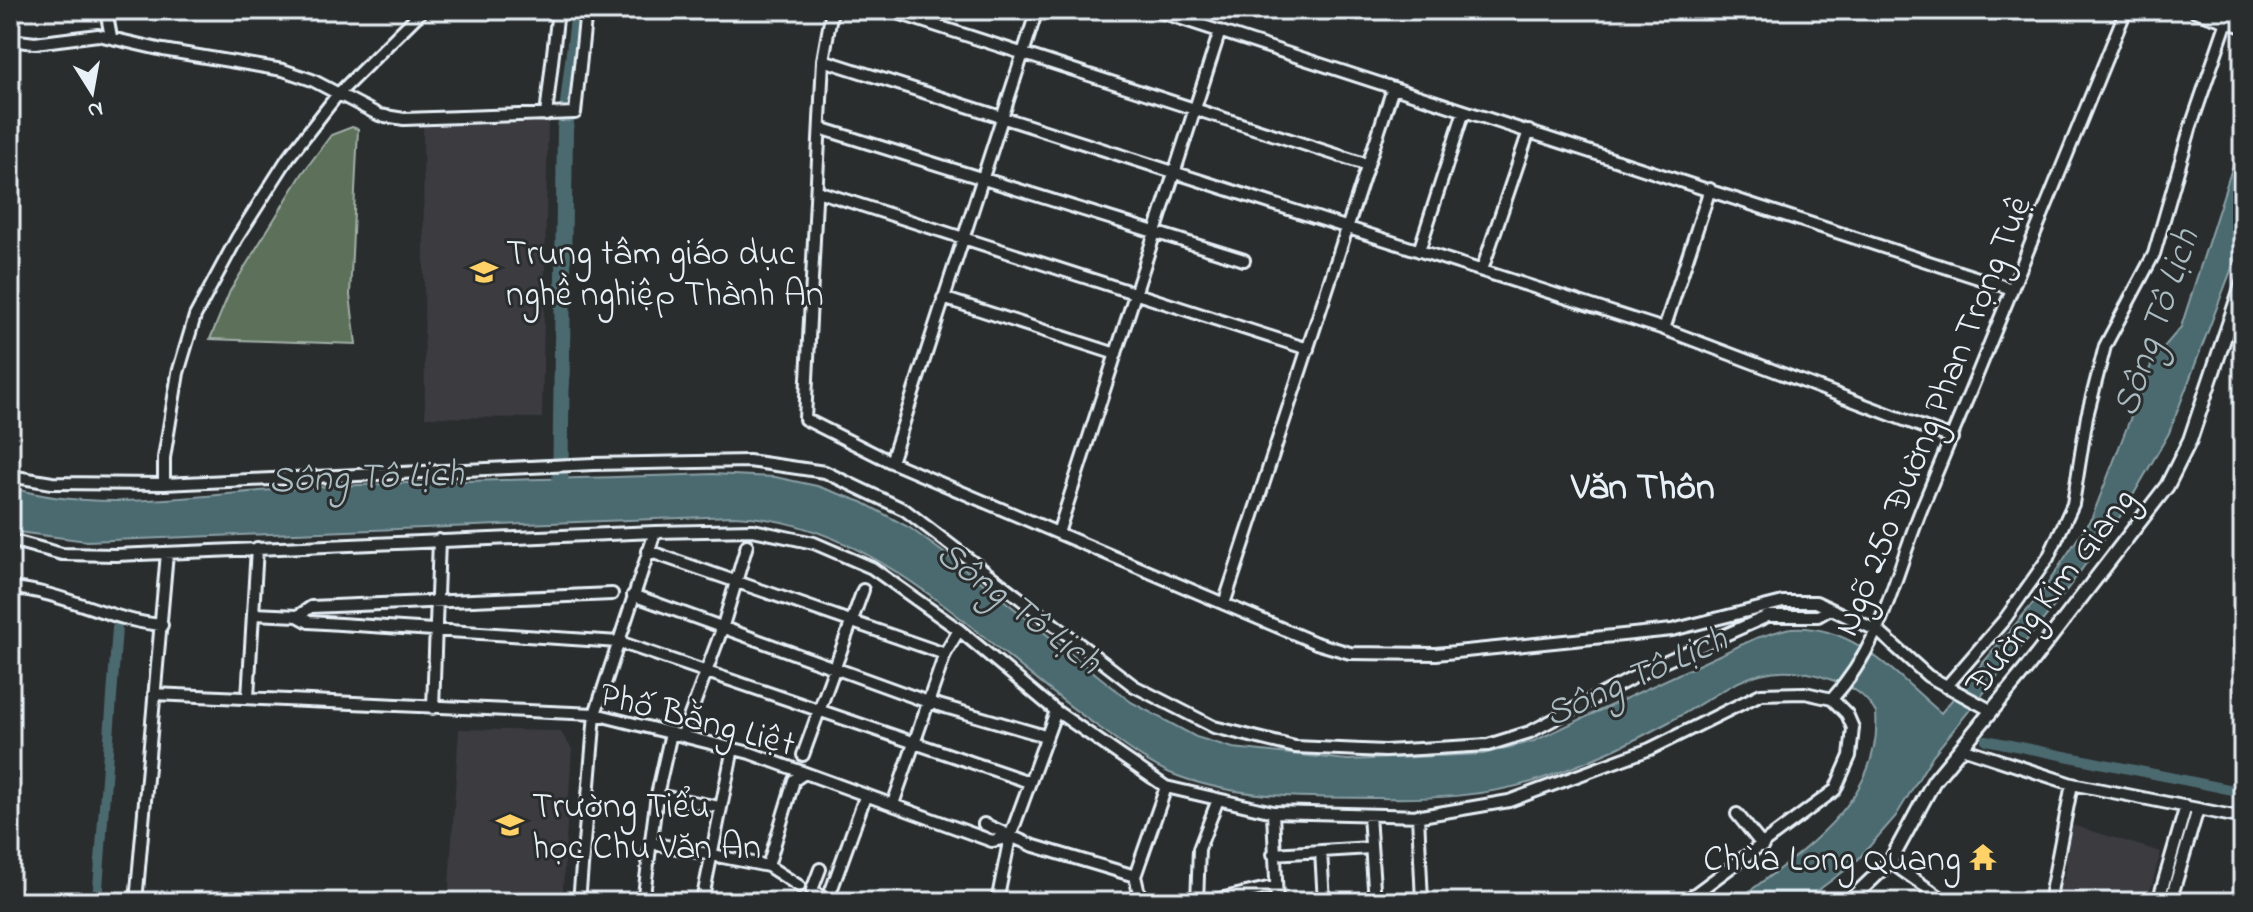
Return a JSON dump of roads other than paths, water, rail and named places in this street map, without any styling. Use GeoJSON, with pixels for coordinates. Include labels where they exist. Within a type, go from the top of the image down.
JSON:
{"type":"FeatureCollection","features":[{"type":"Feature","properties":{"kind":"main road"},"geometry":{"type":"LineString","coordinates":[[2195,10],[2243,26]]}},
{"type":"Feature","properties":{"kind":"main road","name":"Đường Kim Giang"},"geometry":{"type":"LineString","coordinates":[[1848,902],[1890,862],[1934,781],[2167,486],[2190,440],[2243,282]]}},
{"type":"Feature","properties":{"kind":"street"},"geometry":{"type":"LineString","coordinates":[[106,10],[111,37]]}},
{"type":"Feature","properties":{"kind":"street"},"geometry":{"type":"LineString","coordinates":[[164,484],[164,458],[178,373],[195,316],[237,238],[288,158],[338,94],[423,10]]}},
{"type":"Feature","properties":{"kind":"street"},"geometry":{"type":"LineString","coordinates":[[546,115],[558,10]]}},
{"type":"Feature","properties":{"kind":"street"},"geometry":{"type":"LineString","coordinates":[[10,40],[35,43],[111,37],[163,50],[283,70],[379,115],[404,119],[566,114],[575,113],[586,10]]}},
{"type":"Feature","properties":{"kind":"street"},"geometry":{"type":"LineString","coordinates":[[832,10],[823,60],[805,419],[891,462],[1316,643],[1350,653],[1436,654],[1672,630],[1783,602],[1816,602],[1878,631],[1928,676],[1992,711]]}},
{"type":"Feature","properties":{"kind":"street"},"geometry":{"type":"LineString","coordinates":[[888,10],[1368,165]]}},
{"type":"Feature","properties":{"kind":"street"},"geometry":{"type":"LineString","coordinates":[[891,462],[1037,10]]}},
{"type":"Feature","properties":{"kind":"street"},"geometry":{"type":"LineString","coordinates":[[1154,10],[2012,289]]}},
{"type":"Feature","properties":{"kind":"street","name":"Ngõ 250 Đường Phan Trọng Tuệ"},"geometry":{"type":"LineString","coordinates":[[1832,699],[1844,687],[1878,631],[1925,499],[2126,10]]}},
{"type":"Feature","properties":{"kind":"street"},"geometry":{"type":"LineString","coordinates":[[1949,689],[2048,558],[2073,504],[2087,416],[2105,346],[2154,254],[2190,129],[2227,21]]}},
{"type":"Feature","properties":{"kind":"street"},"geometry":{"type":"LineString","coordinates":[[1058,533],[1220,31]]}},
{"type":"Feature","properties":{"kind":"street"},"geometry":{"type":"LineString","coordinates":[[823,60],[1664,329],[1952,438]]}},
{"type":"Feature","properties":{"kind":"street"},"geometry":{"type":"LineString","coordinates":[[1224,604],[1393,88]]}},
{"type":"Feature","properties":{"kind":"street"},"geometry":{"type":"LineString","coordinates":[[1419,251],[1464,111]]}},
{"type":"Feature","properties":{"kind":"street"},"geometry":{"type":"LineString","coordinates":[[820,128],[983,176],[1244,260]]}},
{"type":"Feature","properties":{"kind":"street"},"geometry":{"type":"LineString","coordinates":[[1486,271],[1529,131]]}},
{"type":"Feature","properties":{"kind":"street"},"geometry":{"type":"LineString","coordinates":[[1664,329],[1710,189]]}},
{"type":"Feature","properties":{"kind":"street"},"geometry":{"type":"LineString","coordinates":[[817,191],[1308,349]]}},
{"type":"Feature","properties":{"kind":"street"},"geometry":{"type":"LineString","coordinates":[[943,298],[1116,354]]}},
{"type":"Feature","properties":{"kind":"street"},"geometry":{"type":"LineString","coordinates":[[10,476],[52,483],[164,484],[593,464],[749,461],[825,472],[905,510],[1134,686],[1214,727],[1295,747],[1385,751],[1488,745],[1530,732],[1657,665],[1768,616],[1818,616],[1830,609]]}},
{"type":"Feature","properties":{"kind":"street"},"geometry":{"type":"LineString","coordinates":[[10,540],[62,554],[167,553],[753,530],[814,543],[872,568],[959,630],[1056,711],[1166,787],[1217,802],[1273,812],[1418,815],[1509,801],[1650,749],[1761,694],[1805,693],[1832,699],[1847,714],[1853,728],[1850,756],[1835,790],[1684,902]]}},
{"type":"Feature","properties":{"kind":"street"},"geometry":{"type":"LineString","coordinates":[[579,902],[595,714],[655,532]]}},
{"type":"Feature","properties":{"kind":"street"},"geometry":{"type":"LineString","coordinates":[[433,708],[439,540]]}},
{"type":"Feature","properties":{"kind":"street"},"geometry":{"type":"LineString","coordinates":[[643,902],[657,795],[677,734],[722,629],[747,545]]}},
{"type":"Feature","properties":{"kind":"street"},"geometry":{"type":"LineString","coordinates":[[248,697],[257,548]]}},
{"type":"Feature","properties":{"kind":"street"},"geometry":{"type":"LineString","coordinates":[[648,551],[945,654]]}},
{"type":"Feature","properties":{"kind":"street"},"geometry":{"type":"LineString","coordinates":[[136,902],[167,553]]}},
{"type":"Feature","properties":{"kind":"street"},"geometry":{"type":"LineString","coordinates":[[10,588],[37,590],[141,623],[162,625]]}},
{"type":"Feature","properties":{"kind":"street"},"geometry":{"type":"LineString","coordinates":[[803,755],[863,590]]}},
{"type":"Feature","properties":{"kind":"street"},"geometry":{"type":"LineString","coordinates":[[298,616],[311,607],[612,594]]}},
{"type":"Feature","properties":{"kind":"street"},"geometry":{"type":"LineString","coordinates":[[633,595],[928,702],[1045,736]]}},
{"type":"Feature","properties":{"kind":"street"},"geometry":{"type":"LineString","coordinates":[[254,614],[298,616],[309,622],[619,642],[819,713],[1029,782]]}},
{"type":"Feature","properties":{"kind":"street"},"geometry":{"type":"LineString","coordinates":[[893,804],[945,654],[959,630]]}},
{"type":"Feature","properties":{"kind":"street","name":"Phố Bằng Liệt"},"geometry":{"type":"LineString","coordinates":[[154,694],[595,714],[733,748],[992,841],[1010,837],[1135,876]]}},
{"type":"Feature","properties":{"kind":"street"},"geometry":{"type":"LineString","coordinates":[[997,902],[1010,837],[1056,711]]}},
{"type":"Feature","properties":{"kind":"street"},"geometry":{"type":"LineString","coordinates":[[702,902],[733,748]]}},
{"type":"Feature","properties":{"kind":"street"},"geometry":{"type":"LineString","coordinates":[[1962,748],[2072,784],[2243,818]]}},
{"type":"Feature","properties":{"kind":"street"},"geometry":{"type":"LineString","coordinates":[[768,866],[794,780],[803,774]]}},
{"type":"Feature","properties":{"kind":"street"},"geometry":{"type":"LineString","coordinates":[[2049,902],[2072,784]]}},
{"type":"Feature","properties":{"kind":"street"},"geometry":{"type":"LineString","coordinates":[[1141,902],[1135,876],[1166,787]]}},
{"type":"Feature","properties":{"kind":"street"},"geometry":{"type":"LineString","coordinates":[[657,795],[719,807]]}},
{"type":"Feature","properties":{"kind":"street"},"geometry":{"type":"LineString","coordinates":[[820,869],[812,890],[827,902],[865,797]]}},
{"type":"Feature","properties":{"kind":"street"},"geometry":{"type":"LineString","coordinates":[[1197,902],[1199,849],[1217,802]]}},
{"type":"Feature","properties":{"kind":"street"},"geometry":{"type":"LineString","coordinates":[[2158,902],[2186,806]]}},
{"type":"Feature","properties":{"kind":"street"},"geometry":{"type":"LineString","coordinates":[[2170,902],[2198,809]]}},
{"type":"Feature","properties":{"kind":"street"},"geometry":{"type":"LineString","coordinates":[[1273,812],[1277,902]]}},
{"type":"Feature","properties":{"kind":"street"},"geometry":{"type":"LineString","coordinates":[[1737,814],[1763,846]]}},
{"type":"Feature","properties":{"kind":"street"},"geometry":{"type":"LineString","coordinates":[[1369,815],[1375,902]]}},
{"type":"Feature","properties":{"kind":"street"},"geometry":{"type":"LineString","coordinates":[[1418,815],[1422,902]]}},
{"type":"Feature","properties":{"kind":"street"},"geometry":{"type":"LineString","coordinates":[[984,824],[1010,837]]}},
{"type":"Feature","properties":{"kind":"street"},"geometry":{"type":"LineString","coordinates":[[651,843],[768,866],[799,886]]}},
{"type":"Feature","properties":{"kind":"street"},"geometry":{"type":"LineString","coordinates":[[1273,854],[1370,848]]}},
{"type":"Feature","properties":{"kind":"street"},"geometry":{"type":"LineString","coordinates":[[1321,851],[1324,902]]}},
{"type":"Feature","properties":{"kind":"street"},"geometry":{"type":"LineString","coordinates":[[1890,862],[1947,902]]}},
{"type":"Feature","properties":{"kind":"street"},"geometry":{"type":"LineString","coordinates":[[1207,902],[1276,886]]}},
{"type":"Feature","properties":{"kind":"water"},"geometry":{"type":"Polygon","coordinates":[[[2243,134],[2243,239],[2169,433],[2124,511],[2061,598],[1933,755],[1896,816],[1855,863],[1802,902],[1735,902],[1809,845],[1851,800],[1866,774],[1875,745],[1876,713],[1863,696],[1852,689],[1807,673],[1785,671],[1746,679],[1620,747],[1569,769],[1515,786],[1476,794],[1417,798],[1246,793],[1195,782],[1152,764],[1058,697],[928,594],[883,564],[835,539],[786,523],[733,516],[87,541],[10,531],[10,487],[79,500],[116,501],[403,483],[713,474],[775,477],[817,486],[862,502],[910,528],[1131,702],[1196,737],[1233,748],[1348,760],[1483,754],[1534,741],[1756,638],[1792,628],[1815,629],[1855,644],[1892,669],[1941,713],[2040,595],[2092,517],[2153,360],[2181,327],[2243,134]]]}},
{"type":"Feature","properties":{"kind":"waterway"},"geometry":{"type":"LineString","coordinates":[[560,499],[565,129],[579,10]]}},
{"type":"Feature","properties":{"kind":"waterway"},"geometry":{"type":"LineString","coordinates":[[97,902],[117,628]]}},
{"type":"Feature","properties":{"kind":"waterway"},"geometry":{"type":"LineString","coordinates":[[1986,740],[2243,792]]}},
{"type":"Feature","properties":{"kind":"place","name":"Trung tâm giáo dục nghề nghiệp Thành An"},"geometry":{"type":"Point","coordinates":[484,272]}},
{"type":"Feature","properties":{"kind":"place","name":"Trường Tiểu học Chu Văn An"},"geometry":{"type":"Point","coordinates":[510,825]}},
{"type":"Feature","properties":{"kind":"place","name":"Chùa Long Quang"},"geometry":{"type":"Point","coordinates":[1983,857]}},
{"type":"Feature","properties":{"kind":"district","name":"Văn Thôn"},"geometry":{"type":"Point","coordinates":[1643,485]}},
{"type":"Feature","properties":{"kind":"water label","name":"Sông Tô Lịch"},"geometry":{"type":"Point","coordinates":[2154,322]}},
{"type":"Feature","properties":{"kind":"water label","name":"Sông Tô Lịch"},"geometry":{"type":"Point","coordinates":[366,475]}},
{"type":"Feature","properties":{"kind":"water label","name":"Sông Tô Lịch"},"geometry":{"type":"Point","coordinates":[1020,606]}},
{"type":"Feature","properties":{"kind":"water label","name":"Sông Tô Lịch"},"geometry":{"type":"Point","coordinates":[1635,675]}}]}
